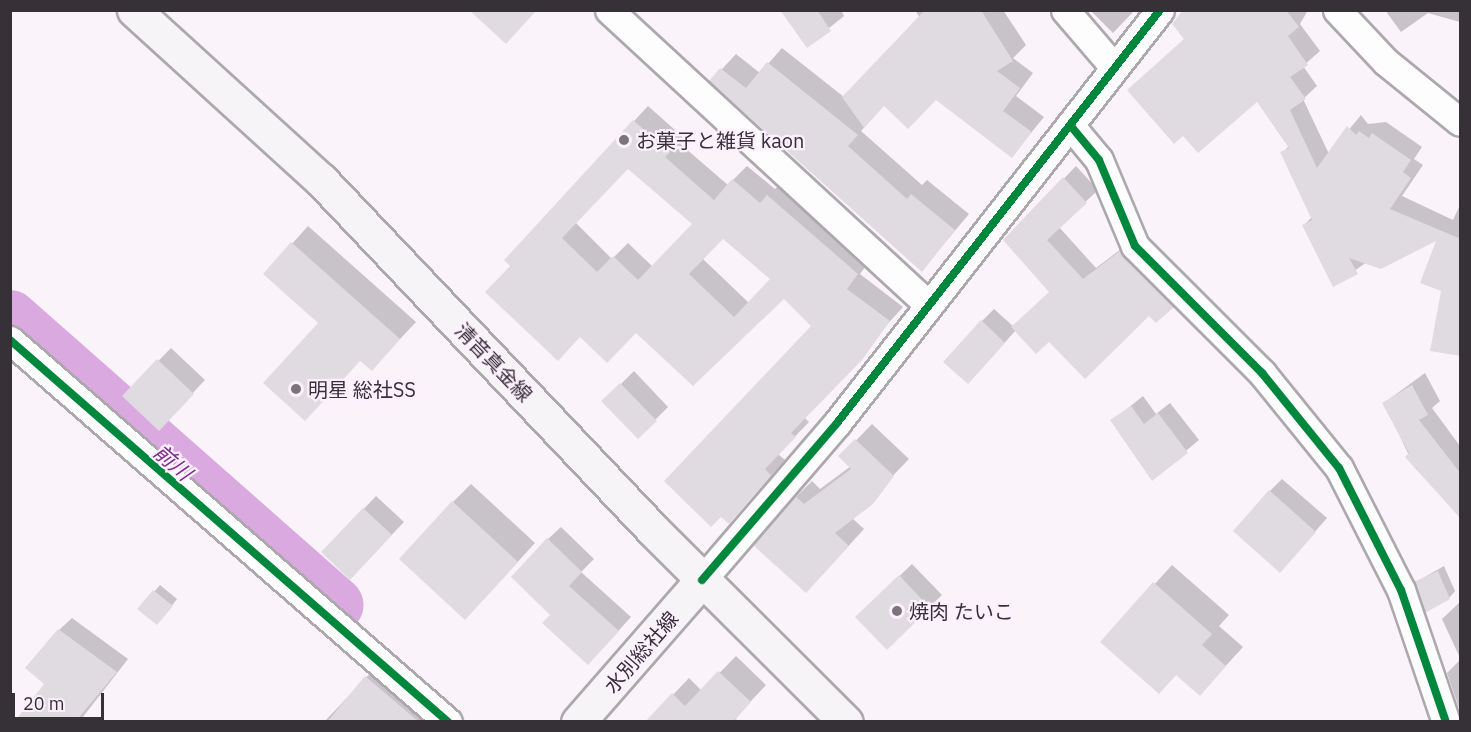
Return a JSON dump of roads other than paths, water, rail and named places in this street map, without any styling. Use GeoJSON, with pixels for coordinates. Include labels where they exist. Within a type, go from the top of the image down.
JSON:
{"type":"FeatureCollection","features":[{"type":"Feature","properties":{"kind":"main road","name":"清音真金線"},"geometry":{"type":"LineString","coordinates":[[134,10],[321,180],[702,580],[846,722]]}},
{"type":"Feature","properties":{"kind":"main road","name":"水別総社線"},"geometry":{"type":"LineString","coordinates":[[578,722],[702,580]]}},
{"type":"Feature","properties":{"kind":"street"},"geometry":{"type":"LineString","coordinates":[[609,10],[926,303]]}},
{"type":"Feature","properties":{"kind":"street"},"geometry":{"type":"LineString","coordinates":[[1065,10],[1113,66]]}},
{"type":"Feature","properties":{"kind":"street"},"geometry":{"type":"LineString","coordinates":[[702,580],[837,423],[926,303],[1160,10]]}},
{"type":"Feature","properties":{"kind":"street"},"geometry":{"type":"LineString","coordinates":[[1337,10],[1386,62],[1461,122]]}},
{"type":"Feature","properties":{"kind":"street"},"geometry":{"type":"LineString","coordinates":[[1070,125],[1099,160],[1135,246],[1262,373],[1340,468],[1401,590],[1446,722]]}},
{"type":"Feature","properties":{"kind":"street"},"geometry":{"type":"LineString","coordinates":[[10,340],[448,722]]}},
{"type":"Feature","properties":{"kind":"waterway","name":"前川"},"geometry":{"type":"LineString","coordinates":[[10,318],[336,605]]}},
{"type":"Feature","properties":{"kind":"place","name":"お菓子と雑貨 kaon"},"geometry":{"type":"Point","coordinates":[624,140]}},
{"type":"Feature","properties":{"kind":"place","name":"明星 総社SS"},"geometry":{"type":"Point","coordinates":[296,389]}},
{"type":"Feature","properties":{"kind":"place","name":"焼肉 たいこ"},"geometry":{"type":"Point","coordinates":[897,611]}}]}
